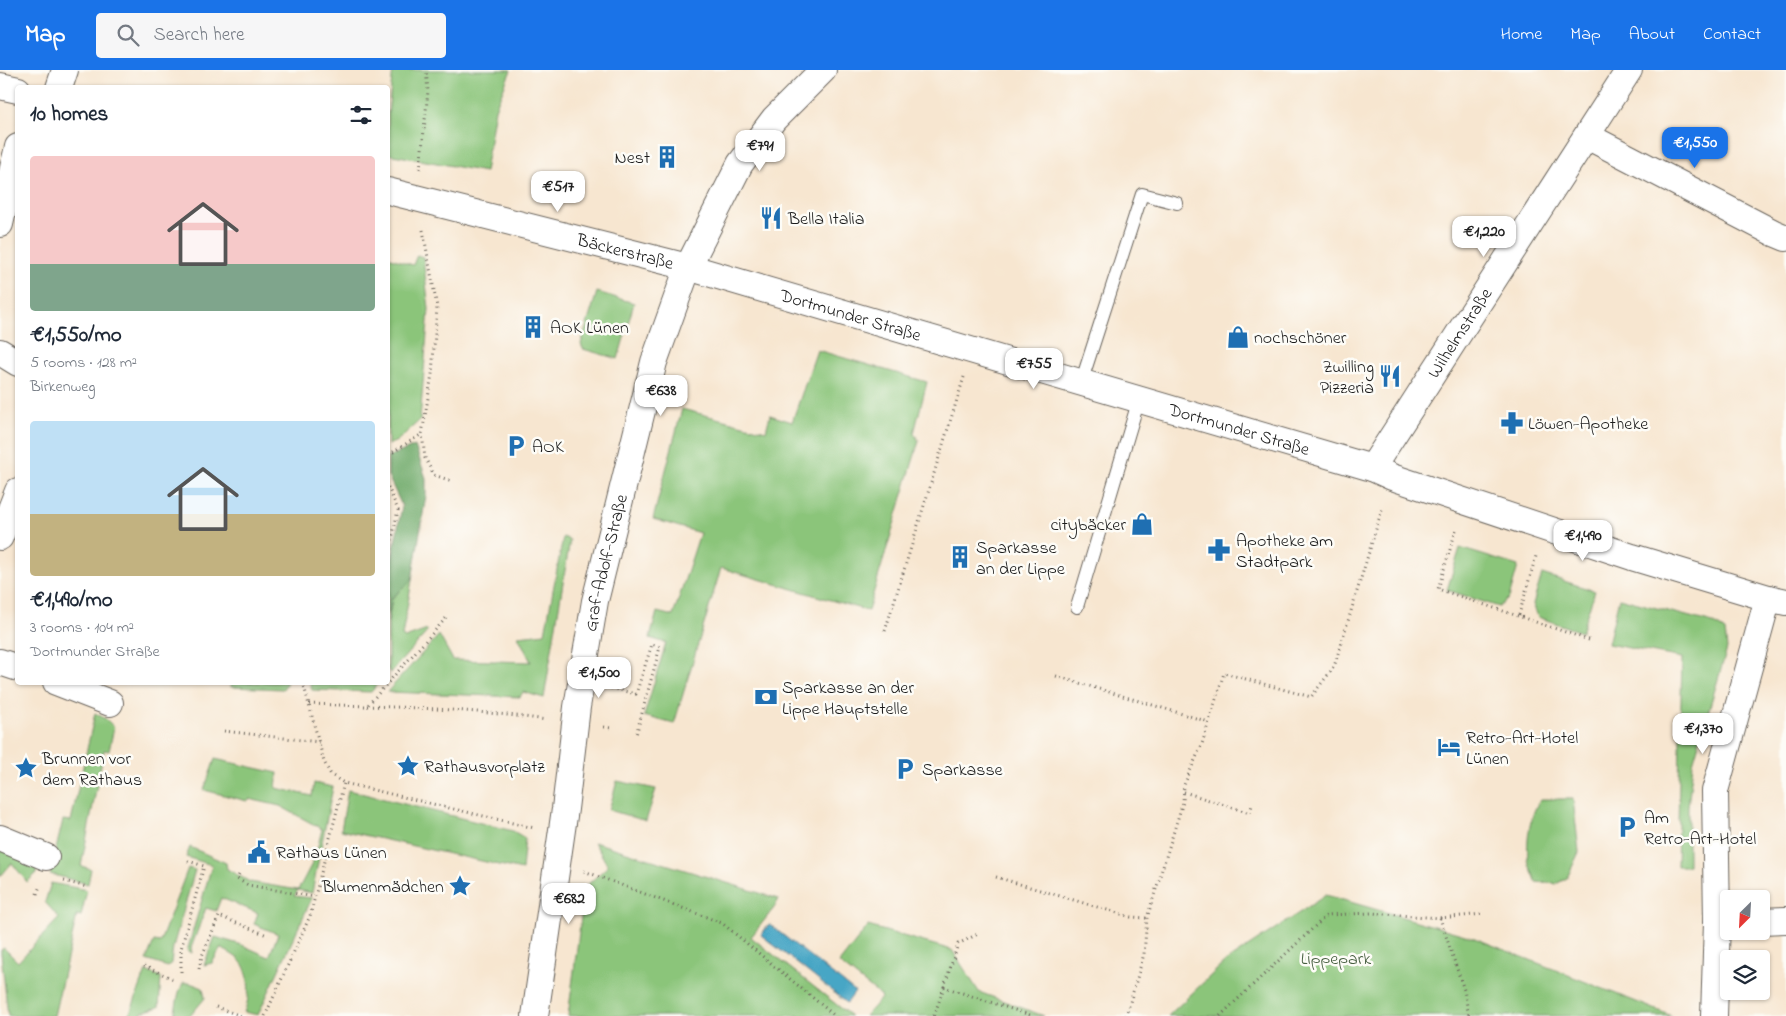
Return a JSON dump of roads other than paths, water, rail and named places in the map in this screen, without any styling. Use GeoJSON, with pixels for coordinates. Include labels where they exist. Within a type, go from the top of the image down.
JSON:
{"type":"FeatureCollection","features":[{"type":"Feature","properties":{"kind":"street"},"geometry":{"type":"LineString","coordinates":[[60,85],[66,70]]}},
{"type":"Feature","properties":{"kind":"street","name":"Graf-Adolf-Straße"},"geometry":{"type":"LineString","coordinates":[[535,1016],[562,834],[581,681],[595,601],[654,362],[688,267],[740,164],[774,120],[823,70]]}},
{"type":"Feature","properties":{"kind":"street","name":"Wilhelmstraße"},"geometry":{"type":"LineString","coordinates":[[1382,473],[1629,70]]}},
{"type":"Feature","properties":{"kind":"street"},"geometry":{"type":"LineString","coordinates":[[0,86],[15,89]]}},
{"type":"Feature","properties":{"kind":"street"},"geometry":{"type":"LineString","coordinates":[[1587,136],[1786,238]]}},
{"type":"Feature","properties":{"kind":"street"},"geometry":{"type":"LineString","coordinates":[[0,224],[15,160]]}},
{"type":"Feature","properties":{"kind":"street","name":"Bäckerstraße"},"geometry":{"type":"LineString","coordinates":[[390,191],[688,267]]}},
{"type":"Feature","properties":{"kind":"street","name":"Dortmunder Straße"},"geometry":{"type":"LineString","coordinates":[[688,267],[1139,399],[1382,473],[1632,557],[1777,600]]}},
{"type":"Feature","properties":{"kind":"street"},"geometry":{"type":"LineString","coordinates":[[0,352],[15,361]]}},
{"type":"Feature","properties":{"kind":"street"},"geometry":{"type":"LineString","coordinates":[[0,537],[15,499]]}},
{"type":"Feature","properties":{"kind":"street"},"geometry":{"type":"LineString","coordinates":[[1721,890],[1715,791],[1777,600]]}},
{"type":"Feature","properties":{"kind":"street"},"geometry":{"type":"LineString","coordinates":[[0,662],[15,667]]}},
{"type":"Feature","properties":{"kind":"street"},"geometry":{"type":"LineString","coordinates":[[64,685],[110,703]]}},
{"type":"Feature","properties":{"kind":"street"},"geometry":{"type":"LineString","coordinates":[[0,838],[46,857]]}},
{"type":"Feature","properties":{"kind":"street"},"geometry":{"type":"LineString","coordinates":[[1770,921],[1786,920]]}},
{"type":"Feature","properties":{"kind":"street"},"geometry":{"type":"LineString","coordinates":[[1714,1016],[1721,940]]}},
{"type":"Feature","properties":{"kind":"lane"},"geometry":{"type":"LineString","coordinates":[[1081,383],[1142,194],[1177,203]]}},
{"type":"Feature","properties":{"kind":"lane"},"geometry":{"type":"LineString","coordinates":[[1077,606],[1139,399]]}},
{"type":"Feature","properties":{"kind":"water"},"geometry":{"type":"Polygon","coordinates":[[[769,924],[855,992],[847,1003],[761,935],[769,924]]]}},
{"type":"Feature","properties":{"kind":"place","name":"Nest"},"geometry":{"type":"Point","coordinates":[667,157]}},
{"type":"Feature","properties":{"kind":"place","name":"Bella Italia"},"geometry":{"type":"Point","coordinates":[771,218]}},
{"type":"Feature","properties":{"kind":"place","name":"AOK Lünen"},"geometry":{"type":"Point","coordinates":[533,327]}},
{"type":"Feature","properties":{"kind":"place","name":"nochschöner"},"geometry":{"type":"Point","coordinates":[1238,337]}},
{"type":"Feature","properties":{"kind":"place","name":"Zwilling Pizzeria"},"geometry":{"type":"Point","coordinates":[1390,376]}},
{"type":"Feature","properties":{"kind":"place","name":"Löwen-Apotheke"},"geometry":{"type":"Point","coordinates":[1512,423]}},
{"type":"Feature","properties":{"kind":"place","name":"AOK"},"geometry":{"type":"Point","coordinates":[516,446]}},
{"type":"Feature","properties":{"kind":"place","name":"citybäcker"},"geometry":{"type":"Point","coordinates":[1142,524]}},
{"type":"Feature","properties":{"kind":"place","name":"Apotheke am Stadtpark"},"geometry":{"type":"Point","coordinates":[1219,550]}},
{"type":"Feature","properties":{"kind":"place","name":"Sparkasse an der Lippe"},"geometry":{"type":"Point","coordinates":[960,557]}},
{"type":"Feature","properties":{"kind":"place","name":"Sparkasse an der Lippe Hauptstelle"},"geometry":{"type":"Point","coordinates":[766,697]}},
{"type":"Feature","properties":{"kind":"place","name":"Retro-Art-Hotel Lünen"},"geometry":{"type":"Point","coordinates":[1449,747]}},
{"type":"Feature","properties":{"kind":"place","name":"Rathausvorplatz"},"geometry":{"type":"Point","coordinates":[408,766]}},
{"type":"Feature","properties":{"kind":"place","name":"Brunnen vor dem Rathaus"},"geometry":{"type":"Point","coordinates":[26,768]}},
{"type":"Feature","properties":{"kind":"place","name":"Sparkasse"},"geometry":{"type":"Point","coordinates":[905,769]}},
{"type":"Feature","properties":{"kind":"place","name":"Am Retro-Art-Hotel"},"geometry":{"type":"Point","coordinates":[1627,827]}},
{"type":"Feature","properties":{"kind":"place","name":"Rathaus Lünen"},"geometry":{"type":"Point","coordinates":[259,852]}},
{"type":"Feature","properties":{"kind":"place","name":"Blumenmädchen"},"geometry":{"type":"Point","coordinates":[460,886]}},
{"type":"Feature","properties":{"kind":"park label","name":"Lippepark"},"geometry":{"type":"Point","coordinates":[1336,958]}}]}
